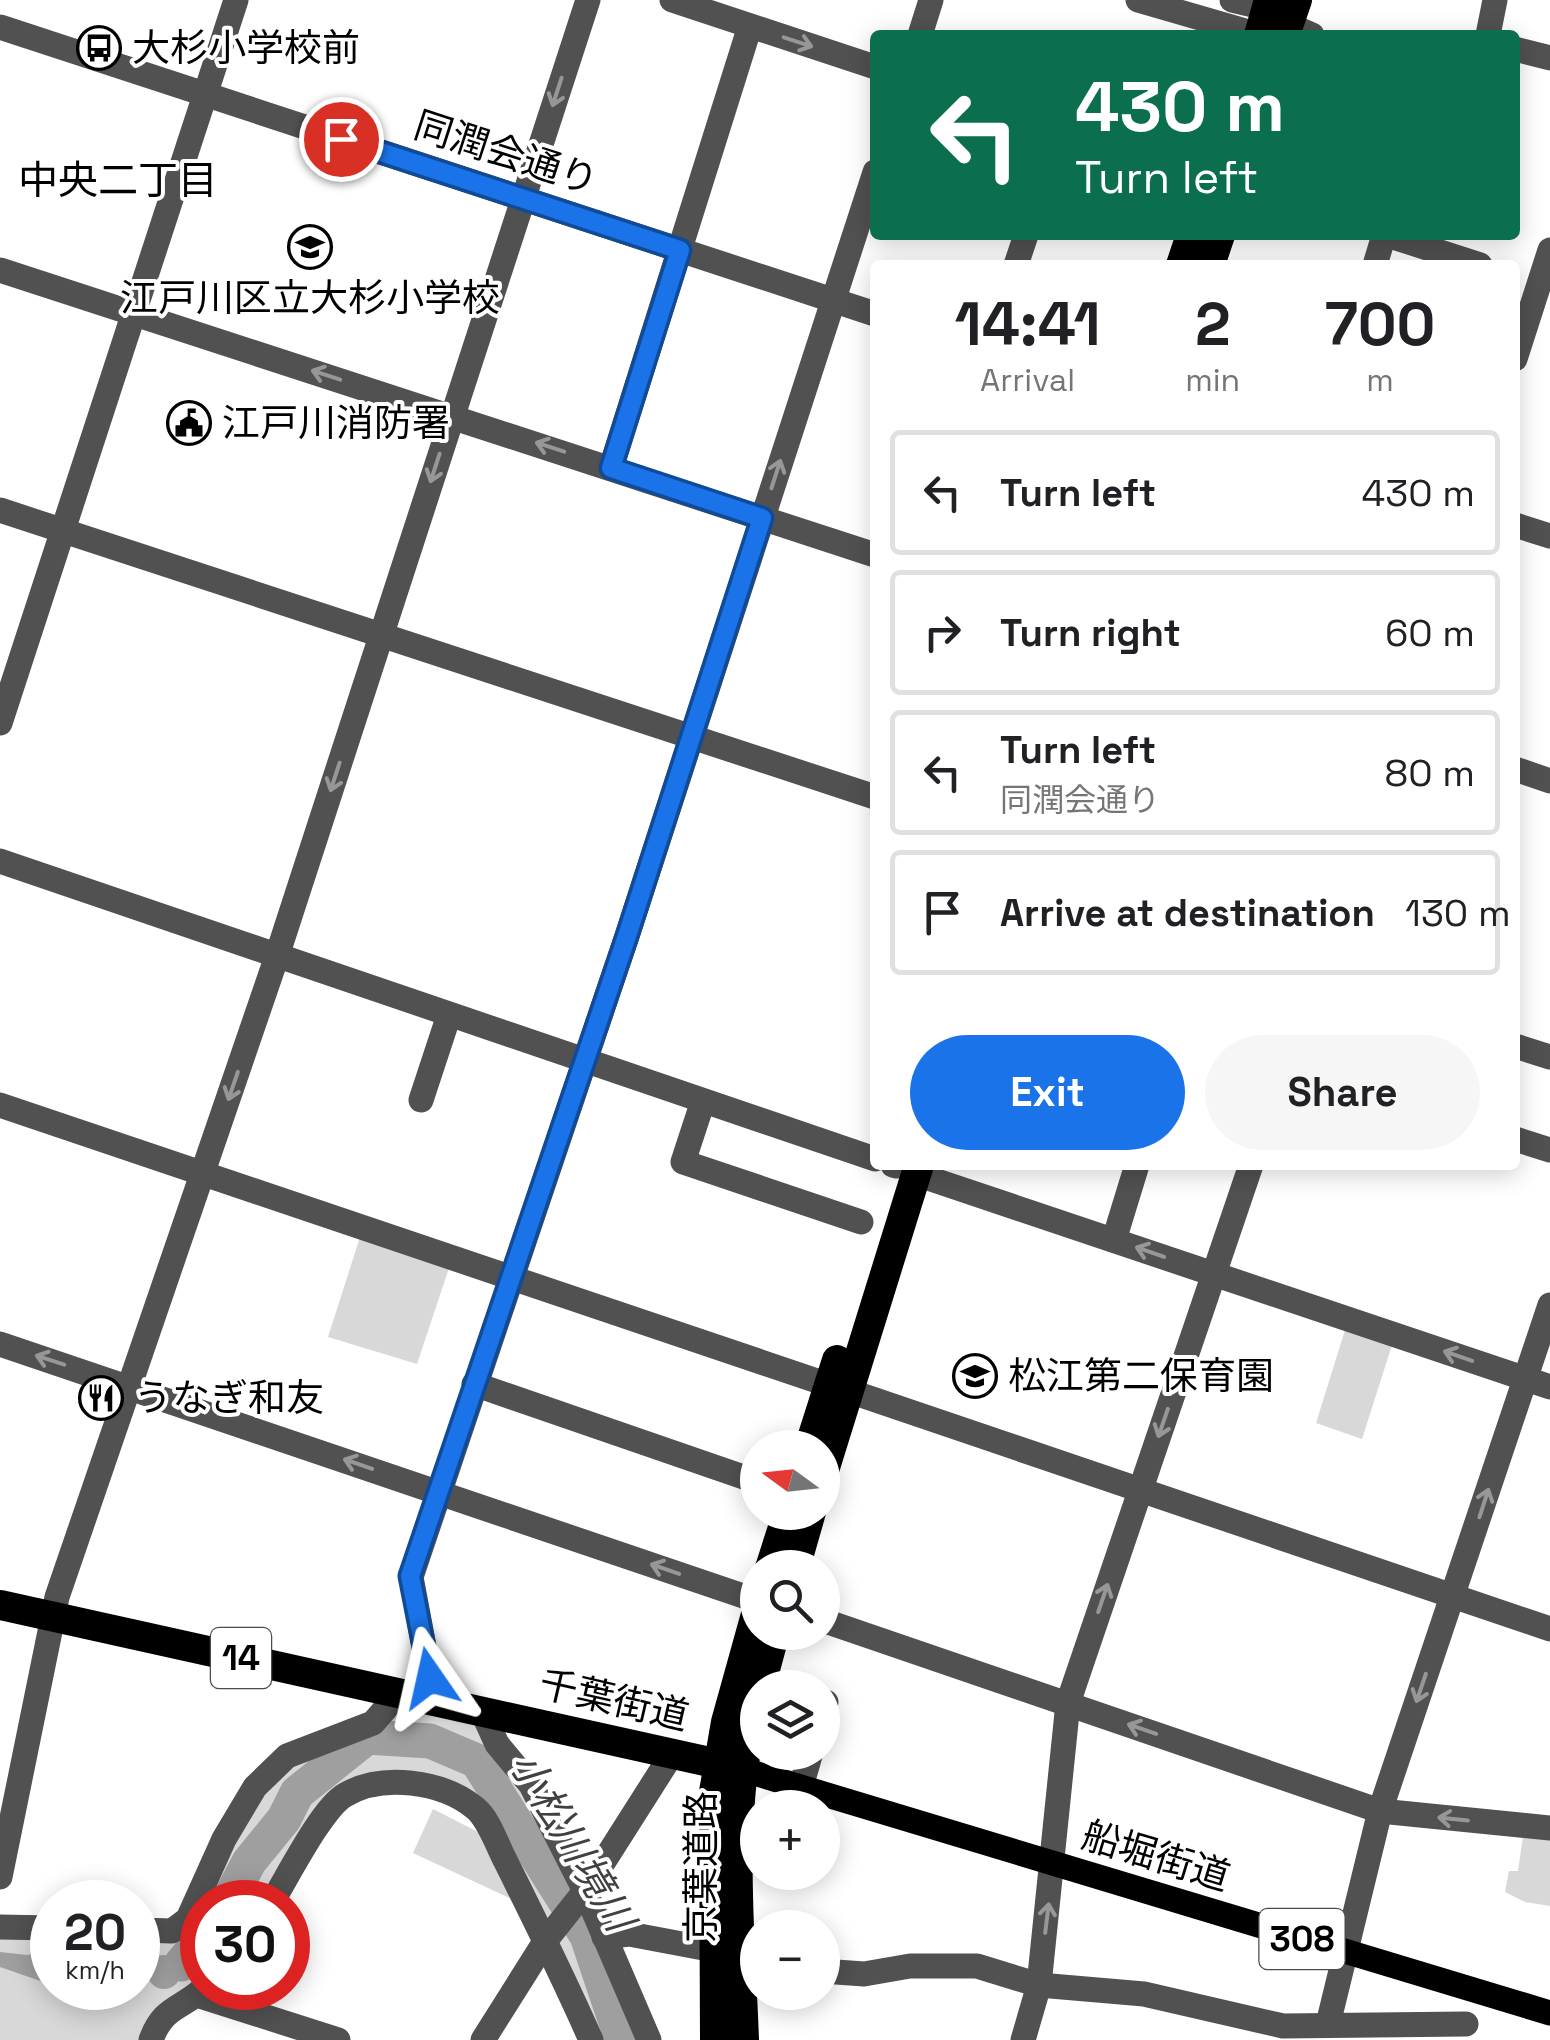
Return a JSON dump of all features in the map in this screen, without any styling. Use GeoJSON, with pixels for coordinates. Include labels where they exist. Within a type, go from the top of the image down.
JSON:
{"type":"FeatureCollection","features":[{"type":"Feature","properties":{"kind":"highway"},"geometry":{"type":"LineString","coordinates":[[831,1430],[899,1170]]}},
{"type":"Feature","properties":{"kind":"highway"},"geometry":{"type":"LineString","coordinates":[[818,1430],[839,1388]]}},
{"type":"Feature","properties":{"kind":"highway","name":"千葉街道"},"geometry":{"type":"LineString","coordinates":[[0,1605],[729,1767]]}},
{"type":"Feature","properties":{"kind":"highway","name":"京葉道路"},"geometry":{"type":"LineString","coordinates":[[745,1910],[729,1767],[750,1650]]}},
{"type":"Feature","properties":{"kind":"highway","name":"京葉道路"},"geometry":{"type":"LineString","coordinates":[[716,2040],[713,1818],[740,1740]]}},
{"type":"Feature","properties":{"kind":"highway","name":"京葉道路"},"geometry":{"type":"LineString","coordinates":[[744,2040],[747,2010]]}},
{"type":"Feature","properties":{"kind":"main road","name":"船堀街道"},"geometry":{"type":"LineString","coordinates":[[729,1767],[1550,2013]]}},
{"type":"Feature","properties":{"kind":"street"},"geometry":{"type":"LineString","coordinates":[[0,723],[236,0]]}},
{"type":"Feature","properties":{"kind":"street"},"geometry":{"type":"LineString","coordinates":[[0,1877],[52,1617],[276,956],[588,0]]}},
{"type":"Feature","properties":{"kind":"street"},"geometry":{"type":"LineString","coordinates":[[672,0],[870,65]]}},
{"type":"Feature","properties":{"kind":"street"},"geometry":{"type":"LineString","coordinates":[[922,30],[931,0]]}},
{"type":"Feature","properties":{"kind":"street"},"geometry":{"type":"LineString","coordinates":[[1138,0],[1282,20]]}},
{"type":"Feature","properties":{"kind":"street"},"geometry":{"type":"LineString","coordinates":[[1232,0],[1282,20]]}},
{"type":"Feature","properties":{"kind":"street"},"geometry":{"type":"LineString","coordinates":[[1489,30],[1495,0]]}},
{"type":"Feature","properties":{"kind":"street","name":"同潤会通り"},"geometry":{"type":"LineString","coordinates":[[0,26],[870,312]]}},
{"type":"Feature","properties":{"kind":"street"},"geometry":{"type":"LineString","coordinates":[[611,468],[750,26]]}},
{"type":"Feature","properties":{"kind":"street"},"geometry":{"type":"LineString","coordinates":[[1520,50],[1550,58]]}},
{"type":"Feature","properties":{"kind":"street"},"geometry":{"type":"LineString","coordinates":[[434,1700],[410,1576],[584,1061],[870,187]]}},
{"type":"Feature","properties":{"kind":"street"},"geometry":{"type":"LineString","coordinates":[[1402,240],[1464,260]]}},
{"type":"Feature","properties":{"kind":"street"},"geometry":{"type":"LineString","coordinates":[[1520,340],[1535,283],[1550,250]]}},
{"type":"Feature","properties":{"kind":"street"},"geometry":{"type":"LineString","coordinates":[[0,270],[870,553]]}},
{"type":"Feature","properties":{"kind":"street"},"geometry":{"type":"LineString","coordinates":[[0,510],[870,795]]}},
{"type":"Feature","properties":{"kind":"street"},"geometry":{"type":"LineString","coordinates":[[1520,527],[1550,536]]}},
{"type":"Feature","properties":{"kind":"street"},"geometry":{"type":"LineString","coordinates":[[1520,772],[1550,781]]}},
{"type":"Feature","properties":{"kind":"street"},"geometry":{"type":"LineString","coordinates":[[0,861],[870,1156]]}},
{"type":"Feature","properties":{"kind":"street"},"geometry":{"type":"LineString","coordinates":[[421,1100],[449,1015]]}},
{"type":"Feature","properties":{"kind":"street"},"geometry":{"type":"LineString","coordinates":[[1520,1047],[1550,1056]]}},
{"type":"Feature","properties":{"kind":"street"},"geometry":{"type":"LineString","coordinates":[[703,1101],[683,1162],[860,1222]]}},
{"type":"Feature","properties":{"kind":"street"},"geometry":{"type":"LineString","coordinates":[[0,1105],[1550,1628]]}},
{"type":"Feature","properties":{"kind":"street"},"geometry":{"type":"LineString","coordinates":[[1520,1141],[1550,1150]]}},
{"type":"Feature","properties":{"kind":"street"},"geometry":{"type":"LineString","coordinates":[[912,1170],[1538,1383]]}},
{"type":"Feature","properties":{"kind":"street"},"geometry":{"type":"LineString","coordinates":[[1114,1240],[1136,1170]]}},
{"type":"Feature","properties":{"kind":"street"},"geometry":{"type":"LineString","coordinates":[[1023,2040],[1039,1985],[1068,1703],[1249,1170]]}},
{"type":"Feature","properties":{"kind":"street"},"geometry":{"type":"LineString","coordinates":[[1328,2024],[1380,1811],[1453,1596],[1538,1383],[1550,1305]]}},
{"type":"Feature","properties":{"kind":"street"},"geometry":{"type":"LineString","coordinates":[[0,1344],[740,1598]]}},
{"type":"Feature","properties":{"kind":"street"},"geometry":{"type":"LineString","coordinates":[[474,1384],[740,1476]]}},
{"type":"Feature","properties":{"kind":"street"},"geometry":{"type":"LineString","coordinates":[[840,1626],[1380,1811],[1550,1828]]}},
{"type":"Feature","properties":{"kind":"street"},"geometry":{"type":"LineString","coordinates":[[160,1931],[172,1931],[188,1919],[224,1838],[255,1787],[287,1756],[373,1723],[399,1693]]}},
{"type":"Feature","properties":{"kind":"street"},"geometry":{"type":"LineString","coordinates":[[482,1711],[496,1744],[531,1785],[649,2040]]}},
{"type":"Feature","properties":{"kind":"street"},"geometry":{"type":"LineString","coordinates":[[484,2040],[672,1754]]}},
{"type":"Feature","properties":{"kind":"street"},"geometry":{"type":"LineString","coordinates":[[801,1787],[806,1770]]}},
{"type":"Feature","properties":{"kind":"street"},"geometry":{"type":"LineString","coordinates":[[286,1880],[325,1816],[344,1796],[384,1784],[417,1782],[444,1789],[478,1809],[551,1936],[591,2040]]}},
{"type":"Feature","properties":{"kind":"street"},"geometry":{"type":"LineString","coordinates":[[0,1927],[30,1928]]}},
{"type":"Feature","properties":{"kind":"street"},"geometry":{"type":"LineString","coordinates":[[604,1937],[629,1934],[714,1950]]}},
{"type":"Feature","properties":{"kind":"street"},"geometry":{"type":"LineString","coordinates":[[840,1972],[864,1974],[910,1966],[977,1966],[1039,1985],[1144,1994],[1283,2026],[1328,2024],[1463,2032],[1474,1991]]}},
{"type":"Feature","properties":{"kind":"street"},"geometry":{"type":"LineString","coordinates":[[151,2040],[157,2022],[180,2002]]}},
{"type":"Feature","properties":{"kind":"street"},"geometry":{"type":"LineString","coordinates":[[253,2010],[336,2040]]}},
{"type":"Feature","properties":{"kind":"shaded area"},"geometry":{"type":"Polygon","coordinates":[[[361,1234],[450,1265],[417,1364],[328,1337],[361,1234]]]}},
{"type":"Feature","properties":{"kind":"shaded area"},"geometry":{"type":"Polygon","coordinates":[[[1345,1330],[1392,1345],[1362,1439],[1316,1423],[1345,1330]]]}},
{"type":"Feature","properties":{"kind":"shaded area"},"geometry":{"type":"Polygon","coordinates":[[[399,1693],[482,1711],[649,2040],[591,2040],[490,1830],[444,1789],[344,1795],[287,1880],[201,1880],[255,1787],[373,1723],[399,1693]]]}},
{"type":"Feature","properties":{"kind":"shaded area"},"geometry":{"type":"Polygon","coordinates":[[[433,1809],[484,1835],[518,1902],[413,1853],[433,1809]]]}},
{"type":"Feature","properties":{"kind":"shaded area"},"geometry":{"type":"Polygon","coordinates":[[[1523,1836],[1550,1839],[1550,1906],[1525,1902],[1505,1892],[1509,1871],[1518,1871],[1523,1836]]]}},
{"type":"Feature","properties":{"kind":"shaded area"},"geometry":{"type":"Polygon","coordinates":[[[180,1917],[180,2010],[151,2040],[0,2040],[0,1927],[30,1928],[30,2010],[160,2010],[160,1931],[172,1931],[180,1917]]]}},
{"type":"Feature","properties":{"kind":"shaded area"},"geometry":{"type":"Polygon","coordinates":[[[0,1952],[30,1955],[30,1977],[0,1967],[0,1952]]]}},
{"type":"Feature","properties":{"kind":"shaded area"},"geometry":{"type":"Polygon","coordinates":[[[160,1956],[176,1960],[180,1979],[171,1988],[160,1988],[160,1956]]]}},
{"type":"Feature","properties":{"kind":"waterway","name":"小松川境川"},"geometry":{"type":"LineString","coordinates":[[240,1880],[284,1819],[297,1793],[367,1737],[430,1741],[477,1761],[587,1936],[622,2040]]}},
{"type":"Feature","properties":{"kind":"place","name":"大杉小学校前"},"geometry":{"type":"Point","coordinates":[99,48]}},
{"type":"Feature","properties":{"kind":"place","name":"江戸川区立大杉小学校"},"geometry":{"type":"Point","coordinates":[310,247]}},
{"type":"Feature","properties":{"kind":"place","name":"江戸川消防署"},"geometry":{"type":"Point","coordinates":[189,423]}},
{"type":"Feature","properties":{"kind":"place","name":"松江第二保育園"},"geometry":{"type":"Point","coordinates":[975,1376]}},
{"type":"Feature","properties":{"kind":"place","name":"うなぎ和友"},"geometry":{"type":"Point","coordinates":[101,1398]}},
{"type":"Feature","properties":{"kind":"district","name":"中央二丁目"},"geometry":{"type":"Point","coordinates":[118,180]}},
{"type":"Feature","properties":{"kind":"route"},"geometry":{"type":"LineString","coordinates":[[341,139],[680,250],[611,468],[762,518],[627,936],[410,1576],[430,1678]]}}]}
